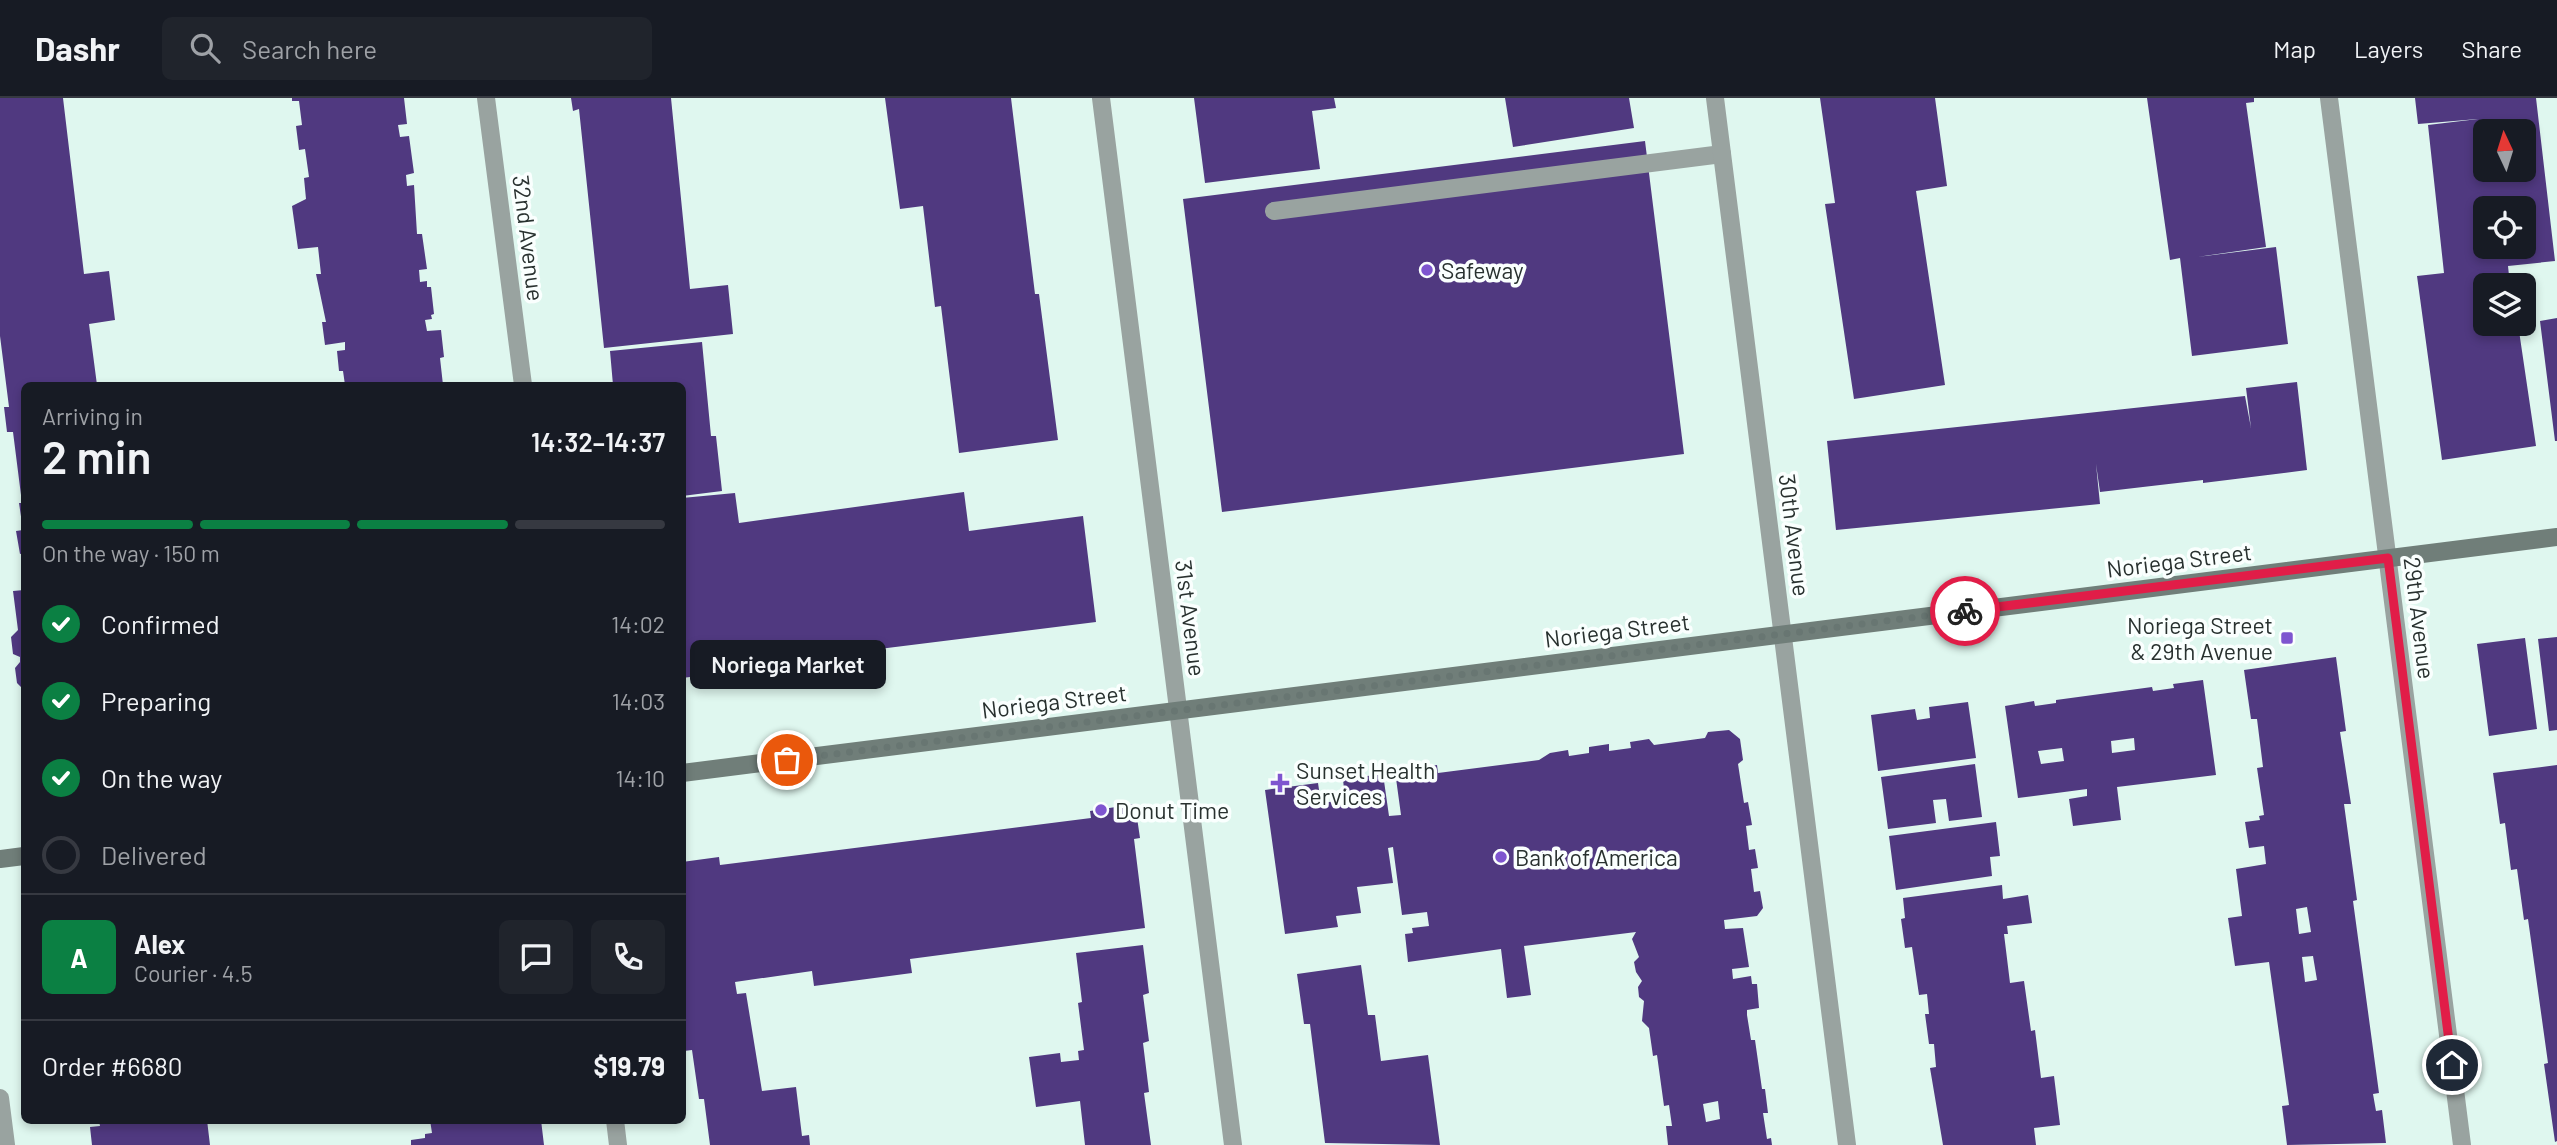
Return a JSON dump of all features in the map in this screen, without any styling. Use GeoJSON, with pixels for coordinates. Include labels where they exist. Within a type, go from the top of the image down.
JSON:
{"type":"FeatureCollection","features":[{"type":"Feature","properties":{"kind":"street","name":"32nd Avenue"},"geometry":{"type":"LineString","coordinates":[[486,98],[523,382]]}},
{"type":"Feature","properties":{"kind":"street","name":"31st Avenue"},"geometry":{"type":"LineString","coordinates":[[1101,98],[1233,1145]]}},
{"type":"Feature","properties":{"kind":"street","name":"30th Avenue"},"geometry":{"type":"LineString","coordinates":[[1715,98],[1847,1145]]}},
{"type":"Feature","properties":{"kind":"street","name":"29th Avenue"},"geometry":{"type":"LineString","coordinates":[[2329,98],[2462,1145]]}},
{"type":"Feature","properties":{"kind":"street"},"geometry":{"type":"LineString","coordinates":[[1275,211],[1722,154]]}},
{"type":"Feature","properties":{"kind":"street","name":"Noriega Street"},"geometry":{"type":"LineString","coordinates":[[686,772],[2557,537]]}},
{"type":"Feature","properties":{"kind":"street"},"geometry":{"type":"LineString","coordinates":[[0,859],[21,856]]}},
{"type":"Feature","properties":{"kind":"street"},"geometry":{"type":"LineString","coordinates":[[0,1098],[6,1145]]}},
{"type":"Feature","properties":{"kind":"street"},"geometry":{"type":"LineString","coordinates":[[615,1124],[618,1145]]}},
{"type":"Feature","properties":{"kind":"building"},"geometry":{"type":"Polygon","coordinates":[[[0,98],[63,98],[84,274],[109,271],[115,320],[89,324],[97,382],[21,382],[21,495],[13,432],[7,432],[4,407],[9,407],[0,336],[0,98]]]}},
{"type":"Feature","properties":{"kind":"building"},"geometry":{"type":"Polygon","coordinates":[[[292,98],[404,98],[407,124],[398,125],[400,137],[409,136],[414,173],[406,175],[407,186],[414,185],[417,234],[422,234],[427,269],[419,270],[420,282],[427,281],[427,287],[431,287],[434,314],[431,315],[432,319],[425,320],[427,331],[441,330],[444,357],[440,358],[443,382],[345,382],[343,371],[339,371],[337,351],[345,350],[345,342],[325,345],[322,322],[326,322],[316,274],[321,274],[318,247],[298,249],[292,206],[306,199],[304,178],[309,177],[305,149],[299,150],[296,126],[302,125],[299,101],[292,101],[292,98]]]}},
{"type":"Feature","properties":{"kind":"building"},"geometry":{"type":"Polygon","coordinates":[[[571,98],[671,98],[690,289],[728,285],[733,334],[604,348],[579,109],[573,111],[571,98]]]}},
{"type":"Feature","properties":{"kind":"building"},"geometry":{"type":"Polygon","coordinates":[[[885,98],[1011,98],[1035,294],[1039,294],[1058,440],[959,453],[941,306],[935,307],[923,206],[900,209],[885,98]]]}},
{"type":"Feature","properties":{"kind":"building"},"geometry":{"type":"Polygon","coordinates":[[[1194,98],[1334,98],[1336,108],[1312,111],[1320,169],[1205,183],[1194,98]]]}},
{"type":"Feature","properties":{"kind":"building"},"geometry":{"type":"Polygon","coordinates":[[[1505,98],[1629,98],[1634,128],[1513,147],[1505,98]]]}},
{"type":"Feature","properties":{"kind":"building"},"geometry":{"type":"Polygon","coordinates":[[[1820,98],[1935,98],[1947,186],[1916,191],[1945,385],[1854,399],[1825,204],[1835,203],[1820,98]]]}},
{"type":"Feature","properties":{"kind":"building"},"geometry":{"type":"Polygon","coordinates":[[[2147,98],[2254,98],[2254,102],[2246,103],[2266,247],[2197,257],[2276,247],[2288,344],[2192,356],[2180,258],[2170,260],[2147,98]]]}},
{"type":"Feature","properties":{"kind":"building"},"geometry":{"type":"Polygon","coordinates":[[[2415,98],[2536,98],[2555,261],[2508,266],[2509,273],[2473,273],[2473,336],[2520,336],[2536,446],[2442,460],[2417,276],[2444,273],[2428,125],[2473,120],[2473,182],[2536,182],[2536,119],[2473,119],[2418,124],[2415,98]]]}},
{"type":"Feature","properties":{"kind":"building","name":"Safeway"},"geometry":{"type":"Polygon","coordinates":[[[1645,141],[1684,454],[1222,512],[1183,199],[1645,141]]]}},
{"type":"Feature","properties":{"kind":"building"},"geometry":{"type":"Polygon","coordinates":[[[2557,318],[2557,441],[2555,441],[2540,321],[2557,318]]]}},
{"type":"Feature","properties":{"kind":"building"},"geometry":{"type":"Polygon","coordinates":[[[702,342],[711,436],[716,436],[722,491],[686,496],[686,382],[613,382],[610,351],[702,342]]]}},
{"type":"Feature","properties":{"kind":"building"},"geometry":{"type":"Polygon","coordinates":[[[2297,382],[2307,470],[2100,492],[2096,464],[2100,504],[1836,530],[1827,441],[2245,396],[2251,428],[2246,388],[2297,382]]]}},
{"type":"Feature","properties":{"kind":"building"},"geometry":{"type":"Polygon","coordinates":[[[964,492],[969,531],[1083,516],[1096,622],[855,652],[856,656],[686,677],[686,498],[735,493],[739,523],[964,492]]]}},
{"type":"Feature","properties":{"kind":"building"},"geometry":{"type":"Polygon","coordinates":[[[21,530],[20,554],[16,531],[21,530]]]}},
{"type":"Feature","properties":{"kind":"building"},"geometry":{"type":"Polygon","coordinates":[[[21,590],[21,687],[17,683],[15,668],[20,657],[13,654],[11,637],[18,630],[13,591],[21,590]]]}},
{"type":"Feature","properties":{"kind":"building"},"geometry":{"type":"Polygon","coordinates":[[[2557,637],[2557,730],[2549,731],[2538,639],[2557,637]]]}},
{"type":"Feature","properties":{"kind":"building"},"geometry":{"type":"Polygon","coordinates":[[[2525,638],[2537,729],[2489,736],[2477,644],[2525,638]]]}},
{"type":"Feature","properties":{"kind":"building"},"geometry":{"type":"Polygon","coordinates":[[[2336,657],[2346,731],[2340,732],[2351,804],[2344,804],[2357,900],[2353,901],[2379,1093],[2373,1094],[2376,1111],[2382,1110],[2386,1143],[2287,1145],[2282,1106],[2289,1105],[2269,962],[2235,966],[2228,918],[2242,916],[2236,869],[2266,864],[2264,846],[2249,848],[2245,822],[2260,820],[2259,816],[2264,815],[2257,768],[2263,767],[2257,719],[2251,719],[2244,670],[2336,657]],[[2307,907],[2296,909],[2299,934],[2311,932],[2307,907]],[[2313,956],[2302,957],[2305,982],[2317,980],[2313,956]]]}},
{"type":"Feature","properties":{"kind":"building"},"geometry":{"type":"Polygon","coordinates":[[[2203,680],[2216,775],[2117,787],[2121,820],[2073,826],[2069,799],[2087,796],[2087,789],[2018,798],[2005,706],[2034,701],[2035,706],[2056,703],[2056,700],[2152,687],[2153,691],[2174,688],[2173,684],[2203,680]],[[2134,738],[2111,741],[2112,753],[2135,750],[2134,738]],[[2062,748],[2038,751],[2041,764],[2064,761],[2062,748]]]}},
{"type":"Feature","properties":{"kind":"building"},"geometry":{"type":"Polygon","coordinates":[[[1968,702],[1976,758],[1878,771],[1871,715],[1915,709],[1917,720],[1930,718],[1929,707],[1968,702]]]}},
{"type":"Feature","properties":{"kind":"building"},"geometry":{"type":"Polygon","coordinates":[[[1729,730],[1740,739],[1743,760],[1738,764],[1744,803],[1748,802],[1752,825],[1746,826],[1749,850],[1755,849],[1758,868],[1751,869],[1754,892],[1760,891],[1763,908],[1757,916],[1724,920],[1725,929],[1743,928],[1749,967],[1732,969],[1733,979],[1751,976],[1752,984],[1757,984],[1759,1008],[1747,1010],[1747,1015],[1751,1040],[1755,1040],[1762,1089],[1765,1089],[1768,1113],[1763,1113],[1767,1139],[1771,1138],[1772,1145],[1668,1145],[1666,1126],[1672,1126],[1669,1105],[1664,1106],[1657,1055],[1653,1056],[1649,1028],[1642,1021],[1644,1001],[1639,997],[1638,987],[1642,981],[1636,972],[1634,962],[1639,957],[1632,939],[1636,932],[1524,946],[1531,995],[1507,998],[1501,949],[1408,962],[1405,934],[1413,933],[1412,928],[1429,926],[1427,912],[1402,915],[1393,847],[1388,848],[1393,883],[1357,887],[1361,913],[1336,916],[1338,927],[1285,934],[1265,790],[1318,783],[1321,803],[1345,800],[1343,779],[1383,774],[1389,816],[1401,815],[1395,771],[1437,765],[1438,773],[1539,760],[1550,753],[1568,750],[1569,756],[1589,753],[1589,747],[1609,744],[1609,751],[1631,748],[1630,742],[1649,739],[1654,745],[1705,738],[1708,732],[1729,730]],[[1718,1101],[1703,1104],[1706,1122],[1720,1119],[1718,1101]]]}},
{"type":"Feature","properties":{"kind":"building"},"geometry":{"type":"Polygon","coordinates":[[[1975,764],[1982,817],[1949,821],[1946,799],[1933,800],[1936,823],[1888,829],[1881,777],[1975,764]]]}},
{"type":"Feature","properties":{"kind":"building"},"geometry":{"type":"Polygon","coordinates":[[[2557,765],[2555,1142],[2544,1064],[2548,1063],[2528,919],[2524,920],[2517,869],[2511,870],[2505,823],[2500,824],[2493,773],[2557,765]]]}},
{"type":"Feature","properties":{"kind":"building"},"geometry":{"type":"Polygon","coordinates":[[[1135,804],[1140,838],[1134,839],[1145,928],[910,959],[912,973],[814,986],[812,971],[735,982],[737,994],[746,993],[762,1091],[796,1087],[802,1136],[809,1135],[810,1145],[710,1145],[704,1099],[699,1099],[692,1050],[686,1051],[686,861],[719,857],[720,865],[1091,818],[1090,811],[1135,804]]]}},
{"type":"Feature","properties":{"kind":"building"},"geometry":{"type":"Polygon","coordinates":[[[1996,822],[2000,856],[1990,857],[1992,876],[1896,890],[1889,836],[1996,822]]]}},
{"type":"Feature","properties":{"kind":"building"},"geometry":{"type":"Polygon","coordinates":[[[2002,885],[2003,899],[2028,895],[2032,923],[2007,926],[2008,934],[2004,934],[2010,983],[2024,981],[2031,1031],[2035,1030],[2041,1078],[2054,1076],[2060,1125],[2034,1128],[2036,1145],[1943,1145],[1930,1068],[1936,1067],[1934,1044],[1929,1044],[1925,1014],[1929,1014],[1927,994],[1919,995],[1912,947],[1905,948],[1901,919],[1905,918],[1903,898],[2002,885]]]}},
{"type":"Feature","properties":{"kind":"building"},"geometry":{"type":"Polygon","coordinates":[[[1143,945],[1149,993],[1143,995],[1149,1041],[1143,1043],[1149,1092],[1144,1093],[1151,1145],[1085,1145],[1080,1101],[1036,1107],[1029,1057],[1060,1053],[1061,1062],[1079,1060],[1078,1051],[1084,1050],[1078,1003],[1082,1002],[1076,953],[1143,945]]]}},
{"type":"Feature","properties":{"kind":"building"},"geometry":{"type":"Polygon","coordinates":[[[1361,965],[1368,1015],[1375,1015],[1381,1061],[1428,1055],[1440,1145],[1325,1143],[1310,1024],[1304,1024],[1297,974],[1361,965]]]}},
{"type":"Feature","properties":{"kind":"building"},"geometry":{"type":"Polygon","coordinates":[[[207,1124],[210,1145],[92,1145],[90,1127],[207,1124]]]}},
{"type":"Feature","properties":{"kind":"building"},"geometry":{"type":"Polygon","coordinates":[[[431,1124],[541,1124],[544,1145],[411,1145],[411,1140],[425,1138],[425,1134],[432,1133],[431,1124]]]}},
{"type":"Feature","properties":{"kind":"way so far"},"geometry":{"type":"LineString","coordinates":[[787,760],[1965,611]]}},
{"type":"Feature","properties":{"kind":"place","name":"Safeway"},"geometry":{"type":"Point","coordinates":[1427,270]}},
{"type":"Feature","properties":{"kind":"place","name":"Noriega Street & 29th Avenue"},"geometry":{"type":"Point","coordinates":[2287,638]}},
{"type":"Feature","properties":{"kind":"place","name":"Noriega Market"},"geometry":{"type":"Point","coordinates":[787,760]}},
{"type":"Feature","properties":{"kind":"place","name":"Sunset Health Services"},"geometry":{"type":"Point","coordinates":[1280,783]}},
{"type":"Feature","properties":{"kind":"place","name":"Donut Time"},"geometry":{"type":"Point","coordinates":[1101,810]}},
{"type":"Feature","properties":{"kind":"place","name":"Bank of America"},"geometry":{"type":"Point","coordinates":[1501,857]}},
{"type":"Feature","properties":{"kind":"route"},"geometry":{"type":"LineString","coordinates":[[1965,611],[2388,558],[2452,1065]]}}]}
